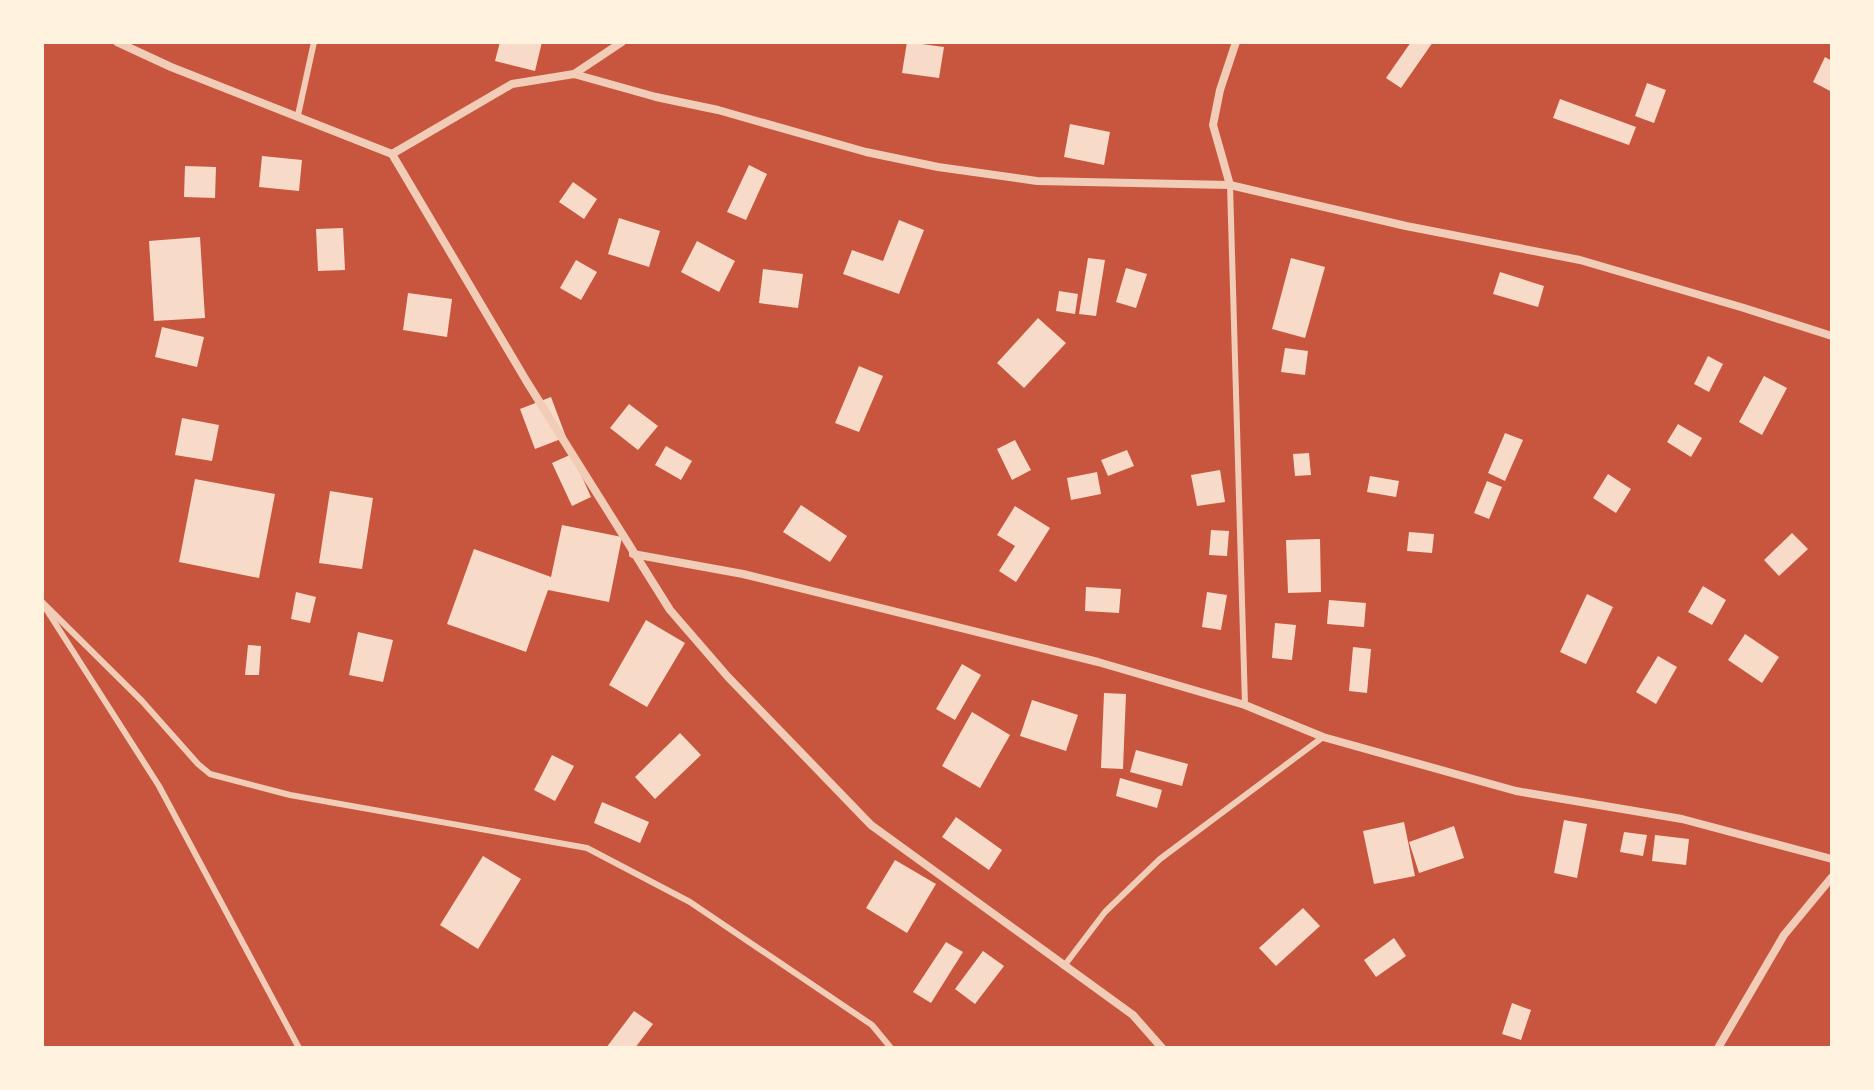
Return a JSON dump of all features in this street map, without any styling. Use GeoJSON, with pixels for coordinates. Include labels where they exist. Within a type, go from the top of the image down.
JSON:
{"type":"FeatureCollection","features":[{"type":"Feature","properties":{"kind":"street"},"geometry":{"type":"LineString","coordinates":[[117,42],[171,67],[392,154],[527,382],[632,554],[670,610],[728,677],[871,825],[1133,1015],[1162,1048]]}},
{"type":"Feature","properties":{"kind":"street"},"geometry":{"type":"LineString","coordinates":[[392,154],[512,84],[574,74],[622,42]]}},
{"type":"Feature","properties":{"kind":"street"},"geometry":{"type":"LineString","coordinates":[[1230,185],[1213,125],[1220,90],[1236,42]]}},
{"type":"Feature","properties":{"kind":"street"},"geometry":{"type":"LineString","coordinates":[[574,74],[866,152],[938,167],[1037,181],[1230,185],[1406,226],[1580,260],[1832,336]]}},
{"type":"Feature","properties":{"kind":"street"},"geometry":{"type":"LineString","coordinates":[[632,554],[743,574],[1098,662],[1245,705],[1323,737],[1516,791],[1682,819],[1832,859]]}},
{"type":"Feature","properties":{"kind":"street"},"geometry":{"type":"LineString","coordinates":[[1718,1048],[1784,935],[1832,877]]}},
{"type":"Feature","properties":{"kind":"street"},"geometry":{"type":"LineString","coordinates":[[1729,1031],[1730,1048]]}},
{"type":"Feature","properties":{"kind":"lane"},"geometry":{"type":"LineString","coordinates":[[298,115],[314,42]]}},
{"type":"Feature","properties":{"kind":"lane"},"geometry":{"type":"LineString","coordinates":[[1230,185],[1245,705]]}},
{"type":"Feature","properties":{"kind":"lane"},"geometry":{"type":"LineString","coordinates":[[42,602],[159,786],[299,1048]]}},
{"type":"Feature","properties":{"kind":"lane"},"geometry":{"type":"LineString","coordinates":[[42,602],[210,774],[290,795],[587,848],[690,902],[872,1025],[891,1048]]}},
{"type":"Feature","properties":{"kind":"lane"},"geometry":{"type":"LineString","coordinates":[[1063,967],[1105,912],[1160,859],[1323,737]]}},
{"type":"Feature","properties":{"kind":"building"},"geometry":{"type":"Polygon","coordinates":[[[500,42],[542,42],[535,71],[495,61],[500,42]]]}},
{"type":"Feature","properties":{"kind":"building"},"geometry":{"type":"Polygon","coordinates":[[[907,42],[944,47],[939,78],[902,73],[907,42]]]}},
{"type":"Feature","properties":{"kind":"building"},"geometry":{"type":"Polygon","coordinates":[[[1411,42],[1433,42],[1401,88],[1386,78],[1411,42]]]}},
{"type":"Feature","properties":{"kind":"building"},"geometry":{"type":"Polygon","coordinates":[[[1825,57],[1832,61],[1832,92],[1813,82],[1825,57]]]}},
{"type":"Feature","properties":{"kind":"building"},"geometry":{"type":"Polygon","coordinates":[[[1647,83],[1666,90],[1654,123],[1635,116],[1647,83]]]}},
{"type":"Feature","properties":{"kind":"building"},"geometry":{"type":"Polygon","coordinates":[[[1560,99],[1636,127],[1629,145],[1553,118],[1560,99]]]}},
{"type":"Feature","properties":{"kind":"building"},"geometry":{"type":"Polygon","coordinates":[[[1070,124],[1110,132],[1104,165],[1064,157],[1070,124]]]}},
{"type":"Feature","properties":{"kind":"building"},"geometry":{"type":"Polygon","coordinates":[[[262,156],[302,160],[299,191],[259,187],[262,156]]]}},
{"type":"Feature","properties":{"kind":"building"},"geometry":{"type":"Polygon","coordinates":[[[749,165],[767,174],[746,220],[727,212],[749,165]]]}},
{"type":"Feature","properties":{"kind":"building"},"geometry":{"type":"Polygon","coordinates":[[[185,166],[216,167],[215,198],[184,197],[185,166]]]}},
{"type":"Feature","properties":{"kind":"building"},"geometry":{"type":"Polygon","coordinates":[[[573,182],[597,199],[584,219],[559,202],[573,182]]]}},
{"type":"Feature","properties":{"kind":"building"},"geometry":{"type":"Polygon","coordinates":[[[619,218],[660,231],[649,267],[608,254],[619,218]]]}},
{"type":"Feature","properties":{"kind":"building"},"geometry":{"type":"Polygon","coordinates":[[[899,220],[924,230],[899,294],[843,274],[852,250],[883,261],[899,220]]]}},
{"type":"Feature","properties":{"kind":"building"},"geometry":{"type":"Polygon","coordinates":[[[343,228],[345,270],[318,271],[316,229],[343,228]]]}},
{"type":"Feature","properties":{"kind":"building"},"geometry":{"type":"Polygon","coordinates":[[[200,237],[205,318],[154,321],[149,241],[200,237]]]}},
{"type":"Feature","properties":{"kind":"building"},"geometry":{"type":"Polygon","coordinates":[[[697,241],[735,261],[719,292],[681,272],[697,241]]]}},
{"type":"Feature","properties":{"kind":"building"},"geometry":{"type":"Polygon","coordinates":[[[1088,258],[1105,260],[1096,316],[1079,314],[1088,258]]]}},
{"type":"Feature","properties":{"kind":"building"},"geometry":{"type":"Polygon","coordinates":[[[1291,258],[1325,267],[1305,338],[1272,329],[1291,258]]]}},
{"type":"Feature","properties":{"kind":"building"},"geometry":{"type":"Polygon","coordinates":[[[576,260],[597,272],[581,300],[560,288],[576,260]]]}},
{"type":"Feature","properties":{"kind":"building"},"geometry":{"type":"Polygon","coordinates":[[[1126,268],[1147,274],[1136,308],[1116,302],[1126,268]]]}},
{"type":"Feature","properties":{"kind":"building"},"geometry":{"type":"Polygon","coordinates":[[[763,269],[803,274],[798,308],[759,303],[763,269]]]}},
{"type":"Feature","properties":{"kind":"building"},"geometry":{"type":"Polygon","coordinates":[[[1500,272],[1544,286],[1538,307],[1493,294],[1500,272]]]}},
{"type":"Feature","properties":{"kind":"building"},"geometry":{"type":"Polygon","coordinates":[[[1059,291],[1078,294],[1075,314],[1056,311],[1059,291]]]}},
{"type":"Feature","properties":{"kind":"building"},"geometry":{"type":"Polygon","coordinates":[[[408,293],[452,299],[447,337],[403,330],[408,293]]]}},
{"type":"Feature","properties":{"kind":"building"},"geometry":{"type":"Polygon","coordinates":[[[1038,318],[1066,343],[1024,388],[997,363],[1038,318]]]}},
{"type":"Feature","properties":{"kind":"building"},"geometry":{"type":"Polygon","coordinates":[[[162,327],[204,337],[197,367],[155,357],[162,327]]]}},
{"type":"Feature","properties":{"kind":"building"},"geometry":{"type":"Polygon","coordinates":[[[1285,348],[1308,351],[1305,375],[1281,372],[1285,348]]]}},
{"type":"Feature","properties":{"kind":"building"},"geometry":{"type":"Polygon","coordinates":[[[1708,356],[1723,364],[1709,392],[1694,384],[1708,356]]]}},
{"type":"Feature","properties":{"kind":"building"},"geometry":{"type":"Polygon","coordinates":[[[859,366],[883,376],[859,432],[835,423],[859,366]]]}},
{"type":"Feature","properties":{"kind":"building"},"geometry":{"type":"Polygon","coordinates":[[[1764,376],[1787,388],[1762,435],[1739,422],[1764,376]]]}},
{"type":"Feature","properties":{"kind":"building"},"geometry":{"type":"Polygon","coordinates":[[[551,397],[566,437],[535,449],[520,409],[551,397]]]}},
{"type":"Feature","properties":{"kind":"building"},"geometry":{"type":"Polygon","coordinates":[[[629,404],[658,426],[638,450],[610,428],[629,404]]]}},
{"type":"Feature","properties":{"kind":"building"},"geometry":{"type":"Polygon","coordinates":[[[182,418],[219,425],[212,461],[175,455],[182,418]]]}},
{"type":"Feature","properties":{"kind":"building"},"geometry":{"type":"Polygon","coordinates":[[[1678,424],[1702,438],[1691,457],[1667,442],[1678,424]]]}},
{"type":"Feature","properties":{"kind":"building"},"geometry":{"type":"Polygon","coordinates":[[[1505,433],[1523,440],[1505,481],[1488,473],[1505,433]]]}},
{"type":"Feature","properties":{"kind":"building"},"geometry":{"type":"Polygon","coordinates":[[[1015,440],[1031,470],[1012,480],[997,449],[1015,440]]]}},
{"type":"Feature","properties":{"kind":"building"},"geometry":{"type":"Polygon","coordinates":[[[666,446],[692,461],[681,480],[655,465],[666,446]]]}},
{"type":"Feature","properties":{"kind":"building"},"geometry":{"type":"Polygon","coordinates":[[[1127,450],[1134,466],[1108,476],[1101,460],[1127,450]]]}},
{"type":"Feature","properties":{"kind":"building"},"geometry":{"type":"Polygon","coordinates":[[[1309,453],[1311,475],[1295,476],[1293,454],[1309,453]]]}},
{"type":"Feature","properties":{"kind":"building"},"geometry":{"type":"Polygon","coordinates":[[[572,454],[591,497],[572,506],[552,463],[572,454]]]}},
{"type":"Feature","properties":{"kind":"building"},"geometry":{"type":"Polygon","coordinates":[[[1220,470],[1225,502],[1197,506],[1191,475],[1220,470]]]}},
{"type":"Feature","properties":{"kind":"building"},"geometry":{"type":"Polygon","coordinates":[[[1097,472],[1101,494],[1071,500],[1067,478],[1097,472]]]}},
{"type":"Feature","properties":{"kind":"building"},"geometry":{"type":"Polygon","coordinates":[[[1608,474],[1631,489],[1616,513],[1593,498],[1608,474]]]}},
{"type":"Feature","properties":{"kind":"building"},"geometry":{"type":"Polygon","coordinates":[[[1370,476],[1399,481],[1396,497],[1367,492],[1370,476]]]}},
{"type":"Feature","properties":{"kind":"building"},"geometry":{"type":"Polygon","coordinates":[[[195,479],[275,494],[259,578],[179,562],[195,479]]]}},
{"type":"Feature","properties":{"kind":"building"},"geometry":{"type":"Polygon","coordinates":[[[1487,481],[1502,487],[1489,519],[1474,513],[1487,481]]]}},
{"type":"Feature","properties":{"kind":"building"},"geometry":{"type":"Polygon","coordinates":[[[330,491],[373,498],[362,569],[319,563],[330,491]]]}},
{"type":"Feature","properties":{"kind":"building"},"geometry":{"type":"Polygon","coordinates":[[[801,505],[847,536],[830,562],[783,532],[801,505]]]}},
{"type":"Feature","properties":{"kind":"building"},"geometry":{"type":"Polygon","coordinates":[[[1015,506],[1050,528],[1016,582],[999,571],[1015,546],[997,535],[1015,506]]]}},
{"type":"Feature","properties":{"kind":"building"},"geometry":{"type":"Polygon","coordinates":[[[562,525],[622,537],[609,602],[548,590],[526,652],[447,624],[474,549],[551,577],[562,525]]]}},
{"type":"Feature","properties":{"kind":"building"},"geometry":{"type":"Polygon","coordinates":[[[1211,530],[1229,531],[1227,556],[1209,555],[1211,530]]]}},
{"type":"Feature","properties":{"kind":"building"},"geometry":{"type":"Polygon","coordinates":[[[1409,532],[1434,534],[1432,553],[1407,551],[1409,532]]]}},
{"type":"Feature","properties":{"kind":"building"},"geometry":{"type":"Polygon","coordinates":[[[1792,533],[1808,549],[1779,576],[1764,560],[1792,533]]]}},
{"type":"Feature","properties":{"kind":"building"},"geometry":{"type":"Polygon","coordinates":[[[1320,539],[1321,592],[1288,593],[1286,540],[1320,539]]]}},
{"type":"Feature","properties":{"kind":"building"},"geometry":{"type":"Polygon","coordinates":[[[1703,586],[1726,600],[1712,625],[1688,612],[1703,586]]]}},
{"type":"Feature","properties":{"kind":"building"},"geometry":{"type":"Polygon","coordinates":[[[1086,587],[1121,589],[1119,613],[1085,611],[1086,587]]]}},
{"type":"Feature","properties":{"kind":"building"},"geometry":{"type":"Polygon","coordinates":[[[296,592],[316,597],[310,623],[291,619],[296,592]]]}},
{"type":"Feature","properties":{"kind":"building"},"geometry":{"type":"Polygon","coordinates":[[[1207,592],[1227,595],[1221,630],[1202,627],[1207,592]]]}},
{"type":"Feature","properties":{"kind":"building"},"geometry":{"type":"Polygon","coordinates":[[[1587,594],[1613,607],[1586,664],[1560,652],[1587,594]]]}},
{"type":"Feature","properties":{"kind":"building"},"geometry":{"type":"Polygon","coordinates":[[[1329,600],[1366,603],[1364,627],[1327,624],[1329,600]]]}},
{"type":"Feature","properties":{"kind":"building"},"geometry":{"type":"Polygon","coordinates":[[[646,620],[685,643],[647,707],[609,685],[646,620]]]}},
{"type":"Feature","properties":{"kind":"building"},"geometry":{"type":"Polygon","coordinates":[[[1275,623],[1296,625],[1292,660],[1272,658],[1275,623]]]}},
{"type":"Feature","properties":{"kind":"building"},"geometry":{"type":"Polygon","coordinates":[[[358,632],[393,640],[383,682],[349,675],[358,632]]]}},
{"type":"Feature","properties":{"kind":"building"},"geometry":{"type":"Polygon","coordinates":[[[1745,634],[1779,657],[1762,683],[1728,660],[1745,634]]]}},
{"type":"Feature","properties":{"kind":"building"},"geometry":{"type":"Polygon","coordinates":[[[248,645],[261,646],[259,675],[245,675],[248,645]]]}},
{"type":"Feature","properties":{"kind":"building"},"geometry":{"type":"Polygon","coordinates":[[[1353,647],[1371,649],[1367,693],[1349,691],[1353,647]]]}},
{"type":"Feature","properties":{"kind":"building"},"geometry":{"type":"Polygon","coordinates":[[[1658,656],[1677,667],[1656,704],[1636,692],[1658,656]]]}},
{"type":"Feature","properties":{"kind":"building"},"geometry":{"type":"Polygon","coordinates":[[[962,664],[981,675],[955,720],[936,709],[962,664]]]}},
{"type":"Feature","properties":{"kind":"building"},"geometry":{"type":"Polygon","coordinates":[[[1104,693],[1126,694],[1123,769],[1101,768],[1104,693]]]}},
{"type":"Feature","properties":{"kind":"building"},"geometry":{"type":"Polygon","coordinates":[[[1032,700],[1078,715],[1066,751],[1020,736],[1032,700]]]}},
{"type":"Feature","properties":{"kind":"building"},"geometry":{"type":"Polygon","coordinates":[[[972,712],[1010,735],[980,788],[942,766],[972,712]]]}},
{"type":"Feature","properties":{"kind":"building"},"geometry":{"type":"Polygon","coordinates":[[[680,733],[701,755],[655,799],[635,777],[680,733]]]}},
{"type":"Feature","properties":{"kind":"building"},"geometry":{"type":"Polygon","coordinates":[[[1136,750],[1188,764],[1182,786],[1130,772],[1136,750]]]}},
{"type":"Feature","properties":{"kind":"building"},"geometry":{"type":"Polygon","coordinates":[[[552,755],[574,766],[555,801],[534,790],[552,755]]]}},
{"type":"Feature","properties":{"kind":"building"},"geometry":{"type":"Polygon","coordinates":[[[1120,778],[1162,790],[1157,808],[1116,796],[1120,778]]]}},
{"type":"Feature","properties":{"kind":"building"},"geometry":{"type":"Polygon","coordinates":[[[602,802],[649,822],[640,843],[594,823],[602,802]]]}},
{"type":"Feature","properties":{"kind":"building"},"geometry":{"type":"Polygon","coordinates":[[[956,817],[1002,850],[989,870],[942,837],[956,817]]]}},
{"type":"Feature","properties":{"kind":"building"},"geometry":{"type":"Polygon","coordinates":[[[1564,820],[1587,824],[1577,878],[1554,873],[1564,820]]]}},
{"type":"Feature","properties":{"kind":"building"},"geometry":{"type":"Polygon","coordinates":[[[1404,822],[1415,876],[1374,884],[1363,831],[1404,822]]]}},
{"type":"Feature","properties":{"kind":"building"},"geometry":{"type":"Polygon","coordinates":[[[1454,826],[1464,858],[1419,873],[1409,842],[1454,826]]]}},
{"type":"Feature","properties":{"kind":"building"},"geometry":{"type":"Polygon","coordinates":[[[1624,832],[1647,835],[1643,856],[1620,852],[1624,832]]]}},
{"type":"Feature","properties":{"kind":"building"},"geometry":{"type":"Polygon","coordinates":[[[1655,835],[1689,839],[1686,865],[1652,861],[1655,835]]]}},
{"type":"Feature","properties":{"kind":"building"},"geometry":{"type":"Polygon","coordinates":[[[483,856],[521,879],[478,949],[440,925],[483,856]]]}},
{"type":"Feature","properties":{"kind":"building"},"geometry":{"type":"Polygon","coordinates":[[[895,860],[936,884],[907,933],[866,908],[895,860]]]}},
{"type":"Feature","properties":{"kind":"building"},"geometry":{"type":"Polygon","coordinates":[[[1303,908],[1320,926],[1276,966],[1259,948],[1303,908]]]}},
{"type":"Feature","properties":{"kind":"building"},"geometry":{"type":"Polygon","coordinates":[[[1394,938],[1406,956],[1376,977],[1364,960],[1394,938]]]}},
{"type":"Feature","properties":{"kind":"building"},"geometry":{"type":"Polygon","coordinates":[[[946,942],[963,952],[931,1003],[913,992],[946,942]]]}},
{"type":"Feature","properties":{"kind":"building"},"geometry":{"type":"Polygon","coordinates":[[[983,951],[1004,966],[975,1004],[955,989],[983,951]]]}},
{"type":"Feature","properties":{"kind":"building"},"geometry":{"type":"Polygon","coordinates":[[[1512,1003],[1531,1010],[1521,1040],[1502,1034],[1512,1003]]]}},
{"type":"Feature","properties":{"kind":"building"},"geometry":{"type":"Polygon","coordinates":[[[634,1011],[653,1024],[635,1048],[606,1048],[634,1011]]]}}]}
